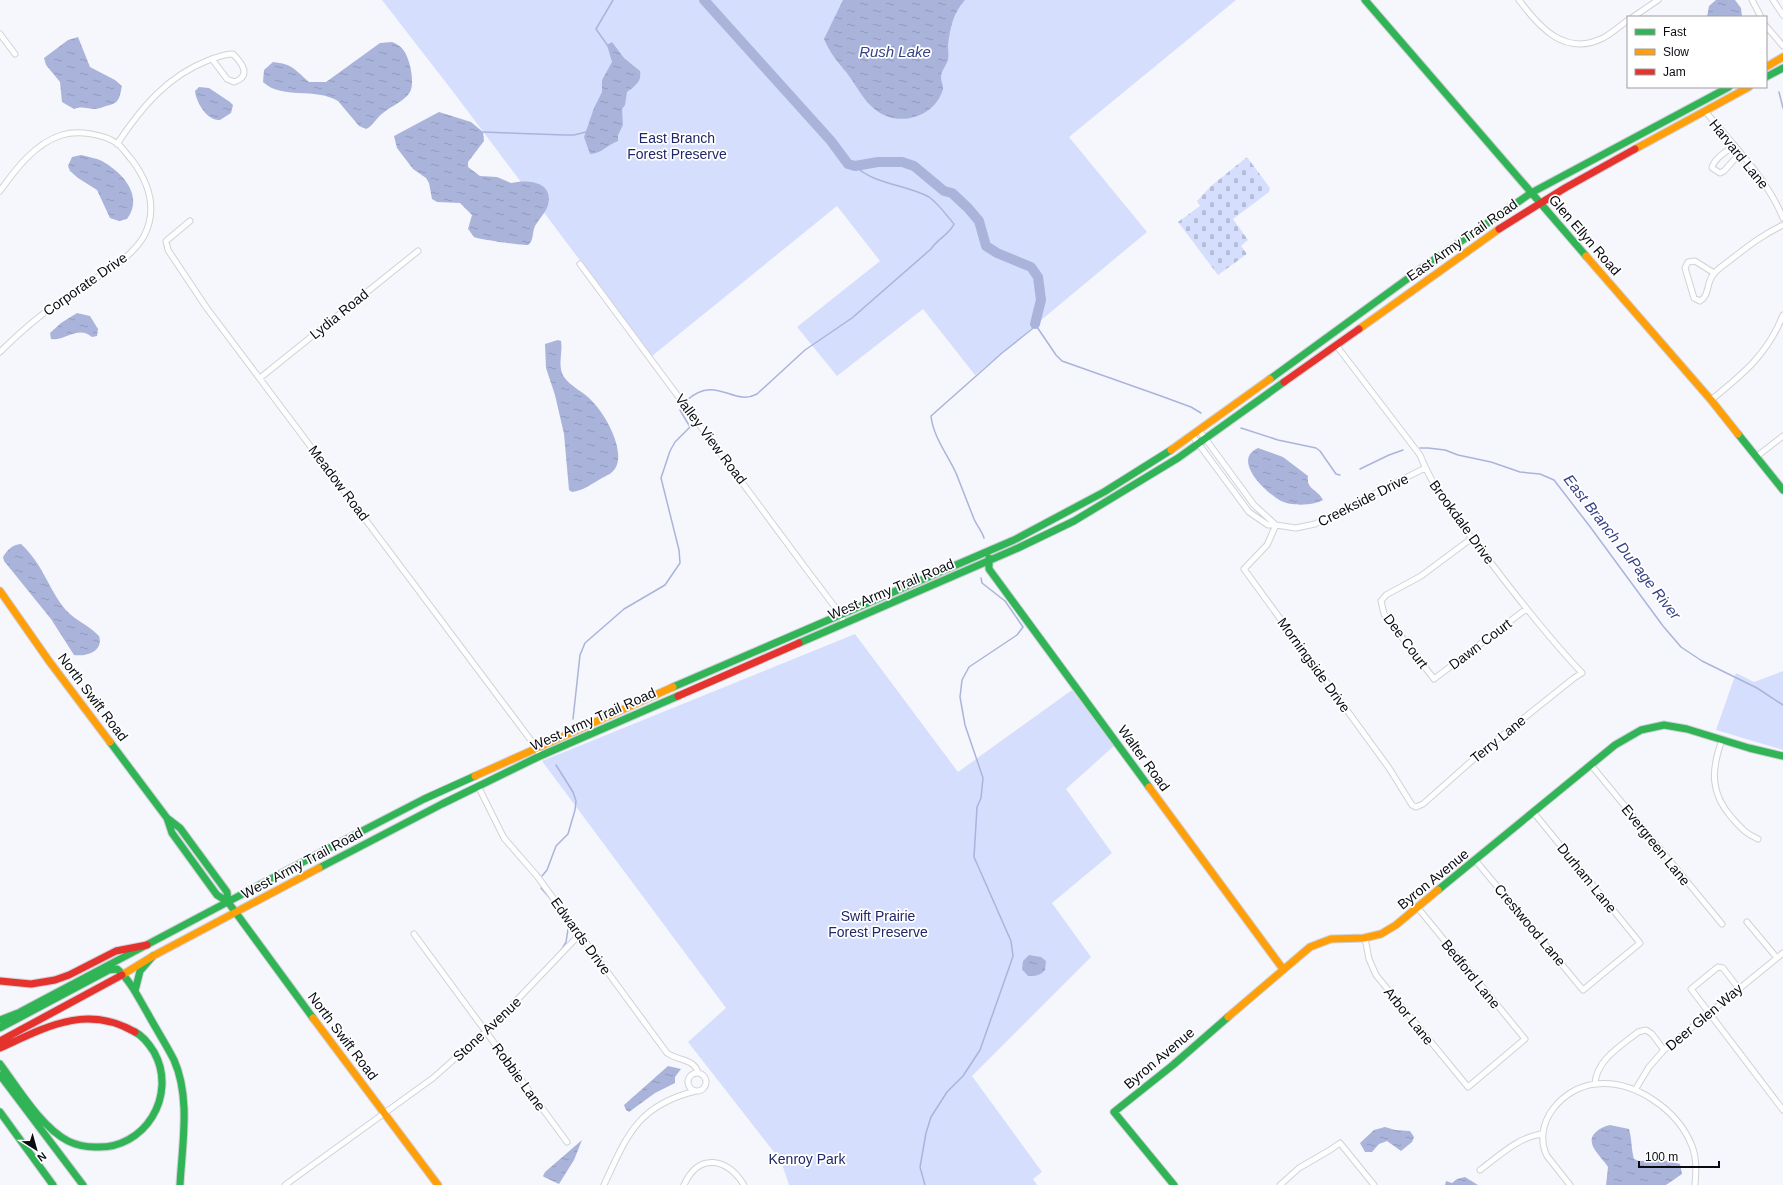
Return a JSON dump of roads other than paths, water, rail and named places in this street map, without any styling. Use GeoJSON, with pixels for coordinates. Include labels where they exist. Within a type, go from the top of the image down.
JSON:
{"type":"FeatureCollection","features":[{"type":"Feature","properties":{"kind":"main road","name":"Glen Ellyn Road"},"geometry":{"type":"LineString","coordinates":[[1365,0],[1530,193],[1711,400],[1783,490]]}},
{"type":"Feature","properties":{"kind":"main road"},"geometry":{"type":"LineString","coordinates":[[1767,66],[1783,57]]}},
{"type":"Feature","properties":{"kind":"main road"},"geometry":{"type":"LineString","coordinates":[[1767,76],[1783,68]]}},
{"type":"Feature","properties":{"kind":"main road","name":"East Army Trail Road"},"geometry":{"type":"LineString","coordinates":[[1192,435],[1432,261],[1530,193],[1727,88]]}},
{"type":"Feature","properties":{"kind":"main road","name":"East Army Trail Road"},"geometry":{"type":"LineString","coordinates":[[1205,438],[1499,229],[1540,203],[1747,88]]}},
{"type":"Feature","properties":{"kind":"main road"},"geometry":{"type":"LineString","coordinates":[[1331,335],[1333,347]]}},
{"type":"Feature","properties":{"kind":"main road","name":"West Army Trail Road"},"geometry":{"type":"LineString","coordinates":[[0,1023],[382,820],[536,747],[995,548],[1050,522],[1140,471],[1192,435]]}},
{"type":"Feature","properties":{"kind":"main road","name":"West Army Trail Road"},"geometry":{"type":"LineString","coordinates":[[0,1041],[153,956],[420,814],[540,756],[989,561],[1054,531],[1109,501],[1145,479],[1205,438]]}},
{"type":"Feature","properties":{"kind":"main road"},"geometry":{"type":"LineString","coordinates":[[989,561],[990,555],[995,548]]}},
{"type":"Feature","properties":{"kind":"main road","name":"Walter Road"},"geometry":{"type":"LineString","coordinates":[[989,561],[989,569],[1283,969]]}},
{"type":"Feature","properties":{"kind":"main road","name":"North Swift Road"},"geometry":{"type":"LineString","coordinates":[[0,591],[49,661],[167,818],[172,832],[217,895],[228,902],[274,967],[438,1185]]}},
{"type":"Feature","properties":{"kind":"main road","name":"Byron Avenue"},"geometry":{"type":"LineString","coordinates":[[1174,1185],[1114,1112],[1115,1110],[1173,1065],[1310,947],[1319,942],[1338,938],[1365,938],[1391,929],[1476,861],[1591,765],[1625,738],[1638,730],[1653,726],[1681,726],[1722,740],[1783,756]]}},
{"type":"Feature","properties":{"kind":"main road"},"geometry":{"type":"LineString","coordinates":[[0,981],[31,984],[55,980],[69,975],[116,951],[147,945]]}},
{"type":"Feature","properties":{"kind":"main road"},"geometry":{"type":"LineString","coordinates":[[135,991],[136,975],[153,956]]}},
{"type":"Feature","properties":{"kind":"main road"},"geometry":{"type":"LineString","coordinates":[[0,1028],[111,969],[117,969],[123,974],[135,991],[174,1061],[181,1088],[184,1115],[180,1185]]}},
{"type":"Feature","properties":{"kind":"main road"},"geometry":{"type":"LineString","coordinates":[[0,1020],[20,1012]]}},
{"type":"Feature","properties":{"kind":"main road"},"geometry":{"type":"LineString","coordinates":[[0,1048],[48,1027],[70,1020],[100,1018],[118,1022],[136,1031],[152,1048],[160,1068],[162,1092],[154,1115],[139,1133],[121,1144],[114,1146],[103,1148],[85,1146],[70,1141],[54,1130],[2,1066]]}},
{"type":"Feature","properties":{"kind":"main road"},"geometry":{"type":"LineString","coordinates":[[0,1076],[83,1185]]}},
{"type":"Feature","properties":{"kind":"main road"},"geometry":{"type":"LineString","coordinates":[[0,1112],[53,1185]]}},
{"type":"Feature","properties":{"kind":"street"},"geometry":{"type":"LineString","coordinates":[[1518,0],[1546,31],[1565,42],[1576,44],[1588,43],[1603,38],[1627,21]]}},
{"type":"Feature","properties":{"kind":"street"},"geometry":{"type":"LineString","coordinates":[[1634,16],[1658,0]]}},
{"type":"Feature","properties":{"kind":"street"},"geometry":{"type":"LineString","coordinates":[[1752,0],[1760,16]]}},
{"type":"Feature","properties":{"kind":"street"},"geometry":{"type":"LineString","coordinates":[[1773,0],[1783,15]]}},
{"type":"Feature","properties":{"kind":"street"},"geometry":{"type":"LineString","coordinates":[[1767,27],[1783,46]]}},
{"type":"Feature","properties":{"kind":"street"},"geometry":{"type":"LineString","coordinates":[[0,34],[16,54]]}},
{"type":"Feature","properties":{"kind":"street"},"geometry":{"type":"LineString","coordinates":[[0,191],[20,166],[32,154],[46,142],[60,136],[76,133],[98,136],[117,144],[140,111],[156,94],[183,73],[198,64],[225,54],[233,54],[244,67],[244,74],[240,80],[234,82],[227,79],[212,59]]}},
{"type":"Feature","properties":{"kind":"street","name":"Harvard Lane"},"geometry":{"type":"LineString","coordinates":[[1705,111],[1765,183],[1777,202],[1783,218]]}},
{"type":"Feature","properties":{"kind":"street","name":"Corporate Drive"},"geometry":{"type":"LineString","coordinates":[[0,352],[39,316],[128,254],[143,236],[149,221],[151,202],[150,193],[140,171],[117,144]]}},
{"type":"Feature","properties":{"kind":"street"},"geometry":{"type":"LineString","coordinates":[[1734,146],[1716,160],[1712,168],[1720,173],[1724,171],[1740,153]]}},
{"type":"Feature","properties":{"kind":"street","name":"Meadow Road"},"geometry":{"type":"LineString","coordinates":[[190,221],[166,241],[168,250],[206,307],[536,747],[540,756]]}},
{"type":"Feature","properties":{"kind":"street"},"geometry":{"type":"LineString","coordinates":[[1714,273],[1696,262],[1688,262],[1685,268],[1694,298],[1700,301],[1704,299],[1707,292],[1708,283],[1714,273],[1762,236],[1783,225]]}},
{"type":"Feature","properties":{"kind":"street","name":"Lydia Road"},"geometry":{"type":"LineString","coordinates":[[260,378],[418,250]]}},
{"type":"Feature","properties":{"kind":"street","name":"Valley View Road"},"geometry":{"type":"LineString","coordinates":[[580,264],[841,615],[844,624]]}},
{"type":"Feature","properties":{"kind":"street"},"geometry":{"type":"LineString","coordinates":[[1711,400],[1745,372],[1761,355],[1772,338],[1783,315]]}},
{"type":"Feature","properties":{"kind":"street","name":"Brookdale Drive"},"geometry":{"type":"LineString","coordinates":[[1333,347],[1420,455],[1425,468],[1440,494],[1526,609],[1582,673]]}},
{"type":"Feature","properties":{"kind":"street"},"geometry":{"type":"LineString","coordinates":[[1199,430],[1259,510],[1276,525]]}},
{"type":"Feature","properties":{"kind":"street","name":"Creekside Drive"},"geometry":{"type":"LineString","coordinates":[[1192,435],[1233,490],[1254,515],[1268,525],[1296,528],[1315,524],[1425,468]]}},
{"type":"Feature","properties":{"kind":"street"},"geometry":{"type":"LineString","coordinates":[[1756,457],[1783,436]]}},
{"type":"Feature","properties":{"kind":"street"},"geometry":{"type":"LineString","coordinates":[[1233,490],[1240,485]]}},
{"type":"Feature","properties":{"kind":"street","name":"Morningside Drive"},"geometry":{"type":"LineString","coordinates":[[1276,525],[1267,545],[1244,569],[1389,768],[1412,805],[1416,807]]}},
{"type":"Feature","properties":{"kind":"street","name":"Dee Court"},"geometry":{"type":"LineString","coordinates":[[1434,679],[1384,614],[1381,601],[1386,595],[1421,576],[1472,538]]}},
{"type":"Feature","properties":{"kind":"street","name":"Dawn Court"},"geometry":{"type":"LineString","coordinates":[[1434,679],[1526,609]]}},
{"type":"Feature","properties":{"kind":"street","name":"Terry Lane"},"geometry":{"type":"LineString","coordinates":[[1416,807],[1420,806],[1484,750],[1582,673]]}},
{"type":"Feature","properties":{"kind":"street"},"geometry":{"type":"LineString","coordinates":[[1722,740],[1715,763],[1714,782],[1717,794],[1722,805],[1746,834],[1758,839]]}},
{"type":"Feature","properties":{"kind":"street","name":"Evergreen Lane"},"geometry":{"type":"LineString","coordinates":[[1591,765],[1722,924]]}},
{"type":"Feature","properties":{"kind":"street","name":"Edwards Drive"},"geometry":{"type":"LineString","coordinates":[[478,786],[504,838],[537,876],[668,1053],[672,1056],[690,1062],[694,1065],[698,1073]]}},
{"type":"Feature","properties":{"kind":"street","name":"Durham Lane"},"geometry":{"type":"LineString","coordinates":[[1534,813],[1642,944],[1583,992]]}},
{"type":"Feature","properties":{"kind":"street","name":"Crestwood Lane"},"geometry":{"type":"LineString","coordinates":[[1476,861],[1583,992]]}},
{"type":"Feature","properties":{"kind":"street","name":"Bedford Lane"},"geometry":{"type":"LineString","coordinates":[[1418,908],[1526,1039],[1468,1088]]}},
{"type":"Feature","properties":{"kind":"street"},"geometry":{"type":"LineString","coordinates":[[1747,922],[1777,958]]}},
{"type":"Feature","properties":{"kind":"street","name":"Robbie Lane"},"geometry":{"type":"LineString","coordinates":[[414,934],[567,1142]]}},
{"type":"Feature","properties":{"kind":"street","name":"Stone Avenue"},"geometry":{"type":"LineString","coordinates":[[285,1185],[433,1078],[486,1032],[580,934]]}},
{"type":"Feature","properties":{"kind":"street","name":"Arbor Lane"},"geometry":{"type":"LineString","coordinates":[[1365,938],[1369,959],[1376,975],[1468,1088]]}},
{"type":"Feature","properties":{"kind":"street","name":"Deer Glen Way"},"geometry":{"type":"LineString","coordinates":[[1635,1090],[1649,1067],[1664,1050],[1783,953]]}},
{"type":"Feature","properties":{"kind":"street"},"geometry":{"type":"LineString","coordinates":[[1739,989],[1723,968],[1718,967],[1691,989],[1783,1110]]}},
{"type":"Feature","properties":{"kind":"street"},"geometry":{"type":"LineString","coordinates":[[1595,1084],[1595,1074],[1600,1064],[1638,1032],[1646,1030],[1652,1034],[1664,1050]]}},
{"type":"Feature","properties":{"kind":"street"},"geometry":{"type":"LineString","coordinates":[[604,1185],[623,1144],[640,1121],[650,1111],[664,1102],[681,1094],[696,1091],[702,1089],[706,1084],[705,1077],[698,1073],[692,1074],[689,1080],[690,1087],[696,1091]]}},
{"type":"Feature","properties":{"kind":"street"},"geometry":{"type":"LineString","coordinates":[[1570,1185],[1544,1150],[1542,1134],[1546,1120],[1555,1107],[1575,1091],[1595,1084],[1614,1084],[1635,1090],[1653,1100],[1678,1122],[1687,1135],[1696,1161],[1695,1185]]}},
{"type":"Feature","properties":{"kind":"street"},"geometry":{"type":"LineString","coordinates":[[1480,1170],[1522,1140],[1530,1136],[1542,1134]]}},
{"type":"Feature","properties":{"kind":"street"},"geometry":{"type":"LineString","coordinates":[[1280,1185],[1298,1168],[1340,1143],[1374,1185]]}},
{"type":"Feature","properties":{"kind":"street"},"geometry":{"type":"LineString","coordinates":[[684,1185],[690,1174],[696,1168],[704,1164],[715,1162],[730,1168],[744,1185]]}},
{"type":"Feature","properties":{"kind":"water","name":"Rush Lake"},"geometry":{"type":"Polygon","coordinates":[[[843,0],[965,0],[953,21],[948,45],[948,60],[941,75],[943,90],[933,107],[918,116],[901,119],[892,118],[877,111],[862,96],[834,57],[824,39],[843,0]]]}},
{"type":"Feature","properties":{"kind":"water"},"geometry":{"type":"Polygon","coordinates":[[[1716,0],[1735,0],[1741,8],[1742,16],[1707,16],[1709,6],[1716,0]]]}},
{"type":"Feature","properties":{"kind":"water"},"geometry":{"type":"Polygon","coordinates":[[[78,37],[90,67],[115,80],[122,86],[116,102],[96,109],[81,107],[74,109],[62,102],[60,82],[46,65],[44,58],[68,40],[78,37]]]}},
{"type":"Feature","properties":{"kind":"water"},"geometry":{"type":"Polygon","coordinates":[[[392,42],[403,49],[408,60],[412,83],[410,92],[405,98],[378,117],[371,126],[366,129],[359,126],[338,101],[319,95],[280,91],[263,82],[264,70],[273,62],[289,66],[309,82],[326,82],[380,43],[392,42]]]}},
{"type":"Feature","properties":{"kind":"water"},"geometry":{"type":"Polygon","coordinates":[[[612,42],[624,58],[640,71],[640,78],[633,88],[627,92],[625,105],[622,109],[623,125],[618,135],[618,141],[597,153],[590,154],[584,137],[594,108],[602,92],[602,80],[612,62],[607,45],[612,42]]]}},
{"type":"Feature","properties":{"kind":"water"},"geometry":{"type":"Polygon","coordinates":[[[199,87],[209,88],[230,102],[233,105],[231,113],[220,120],[207,114],[200,105],[196,95],[195,91],[199,87]]]}},
{"type":"Feature","properties":{"kind":"water"},"geometry":{"type":"Polygon","coordinates":[[[439,112],[471,122],[483,132],[484,141],[468,162],[468,167],[480,176],[497,177],[511,183],[524,181],[531,182],[543,186],[547,191],[549,197],[547,208],[535,226],[532,239],[528,245],[474,237],[468,229],[472,215],[460,203],[437,202],[432,199],[429,183],[426,178],[413,169],[397,148],[394,136],[439,112]]]}},
{"type":"Feature","properties":{"kind":"water"},"geometry":{"type":"Polygon","coordinates":[[[81,155],[102,161],[124,179],[129,186],[133,202],[132,210],[127,219],[119,221],[110,218],[97,190],[70,171],[68,166],[72,157],[81,155]]]}},
{"type":"Feature","properties":{"kind":"water"},"geometry":{"type":"Polygon","coordinates":[[[77,313],[90,316],[98,329],[97,336],[92,337],[87,334],[77,333],[62,338],[51,339],[50,333],[61,323],[77,313]]]}},
{"type":"Feature","properties":{"kind":"water"},"geometry":{"type":"Polygon","coordinates":[[[558,340],[561,341],[561,368],[564,377],[570,384],[589,398],[597,407],[608,423],[618,451],[616,467],[612,472],[584,488],[572,492],[569,490],[564,434],[555,395],[546,368],[545,344],[558,340]]]}},
{"type":"Feature","properties":{"kind":"water"},"geometry":{"type":"Polygon","coordinates":[[[1258,448],[1283,457],[1308,476],[1309,484],[1323,500],[1308,504],[1285,503],[1267,491],[1249,468],[1248,460],[1251,453],[1258,448]]]}},
{"type":"Feature","properties":{"kind":"water"},"geometry":{"type":"Polygon","coordinates":[[[21,544],[35,560],[65,609],[99,636],[99,646],[93,652],[84,655],[74,655],[51,619],[4,561],[3,557],[13,546],[21,544]]]}},
{"type":"Feature","properties":{"kind":"water"},"geometry":{"type":"Polygon","coordinates":[[[1029,955],[1041,957],[1046,961],[1045,970],[1039,975],[1028,976],[1022,969],[1023,961],[1029,955]]]}},
{"type":"Feature","properties":{"kind":"water"},"geometry":{"type":"Polygon","coordinates":[[[668,1066],[681,1069],[675,1077],[675,1083],[655,1093],[629,1112],[626,1110],[624,1105],[668,1066]]]}},
{"type":"Feature","properties":{"kind":"water"},"geometry":{"type":"Polygon","coordinates":[[[1610,1125],[1629,1129],[1634,1159],[1639,1161],[1663,1160],[1680,1164],[1682,1174],[1666,1185],[1606,1185],[1608,1167],[1595,1150],[1592,1141],[1593,1136],[1598,1131],[1603,1127],[1610,1125]]]}},
{"type":"Feature","properties":{"kind":"water"},"geometry":{"type":"Polygon","coordinates":[[[1385,1127],[1395,1130],[1410,1131],[1414,1137],[1412,1142],[1401,1151],[1387,1141],[1379,1144],[1372,1152],[1365,1152],[1360,1143],[1374,1130],[1385,1127]]]}},
{"type":"Feature","properties":{"kind":"water"},"geometry":{"type":"Polygon","coordinates":[[[582,1140],[574,1160],[559,1184],[543,1176],[545,1172],[582,1140]]]}},
{"type":"Feature","properties":{"kind":"water"},"geometry":{"type":"Polygon","coordinates":[[[1465,1177],[1478,1185],[1445,1185],[1446,1181],[1452,1183],[1457,1179],[1465,1177]]]}},
{"type":"Feature","properties":{"kind":"waterway"},"geometry":{"type":"LineString","coordinates":[[608,46],[596,29],[613,0]]}},
{"type":"Feature","properties":{"kind":"waterway","name":"East Branch DuPage River"},"geometry":{"type":"LineString","coordinates":[[704,0],[831,141],[848,164],[855,166],[878,162],[902,162],[914,166],[944,191],[952,193],[968,208],[979,221],[986,246],[997,253],[1031,267],[1038,277],[1041,300],[1035,324]]}},
{"type":"Feature","properties":{"kind":"waterway"},"geometry":{"type":"LineString","coordinates":[[1779,92],[1783,108]]}},
{"type":"Feature","properties":{"kind":"waterway"},"geometry":{"type":"LineString","coordinates":[[483,132],[565,135],[574,135],[586,132]]}},
{"type":"Feature","properties":{"kind":"waterway"},"geometry":{"type":"LineString","coordinates":[[687,400],[698,393],[707,390],[716,390],[740,397],[748,397],[757,394],[805,350],[852,318],[931,249],[954,224],[939,206],[929,197],[910,189],[881,181],[855,166]]}},
{"type":"Feature","properties":{"kind":"waterway","name":"East Branch DuPage River"},"geometry":{"type":"LineString","coordinates":[[1035,324],[1056,355],[1062,361],[1191,407],[1201,413]]}},
{"type":"Feature","properties":{"kind":"waterway"},"geometry":{"type":"LineString","coordinates":[[984,538],[974,519],[956,473],[937,438],[931,416],[1002,353],[1032,329],[1035,324]]}},
{"type":"Feature","properties":{"kind":"waterway"},"geometry":{"type":"LineString","coordinates":[[573,719],[580,655],[585,643],[624,609],[665,585],[680,563],[679,550],[661,478],[670,451],[675,442],[690,427],[680,410],[682,405]]}},
{"type":"Feature","properties":{"kind":"waterway","name":"East Branch DuPage River"},"geometry":{"type":"LineString","coordinates":[[1241,428],[1278,440],[1316,448],[1320,451],[1336,474],[1340,475]]}},
{"type":"Feature","properties":{"kind":"waterway","name":"East Branch DuPage River"},"geometry":{"type":"LineString","coordinates":[[1420,448],[1445,450],[1458,455],[1491,462],[1520,472],[1540,474],[1554,480],[1663,626],[1681,647],[1702,661],[1757,688],[1783,705]]}},
{"type":"Feature","properties":{"kind":"waterway","name":"East Branch DuPage River"},"geometry":{"type":"LineString","coordinates":[[1360,469],[1403,450]]}},
{"type":"Feature","properties":{"kind":"waterway"},"geometry":{"type":"LineString","coordinates":[[925,1185],[920,1167],[926,1133],[931,1117],[947,1092],[963,1076],[980,1050],[1013,956],[1011,941],[974,857],[977,807],[981,798],[983,778],[965,725],[960,697],[962,680],[969,667],[1017,635],[1023,627],[1005,601],[982,583],[981,578]]}},
{"type":"Feature","properties":{"kind":"waterway"},"geometry":{"type":"LineString","coordinates":[[542,876],[547,870],[556,846],[568,834],[575,810],[576,801],[573,792],[556,765]]}},
{"type":"Feature","properties":{"kind":"waterway"},"geometry":{"type":"LineString","coordinates":[[541,888],[555,904]]}},
{"type":"Feature","properties":{"kind":"waterway"},"geometry":{"type":"LineString","coordinates":[[559,954],[566,942],[569,923]]}},
{"type":"Feature","properties":{"kind":"park label","name":"East Branch Forest Preserve"},"geometry":{"type":"Point","coordinates":[677,146]}},
{"type":"Feature","properties":{"kind":"park label","name":"Swift Prairie Forest Preserve"},"geometry":{"type":"Point","coordinates":[878,924]}},
{"type":"Feature","properties":{"kind":"park label","name":"Kenroy Park"},"geometry":{"type":"Point","coordinates":[807,1159]}}]}
